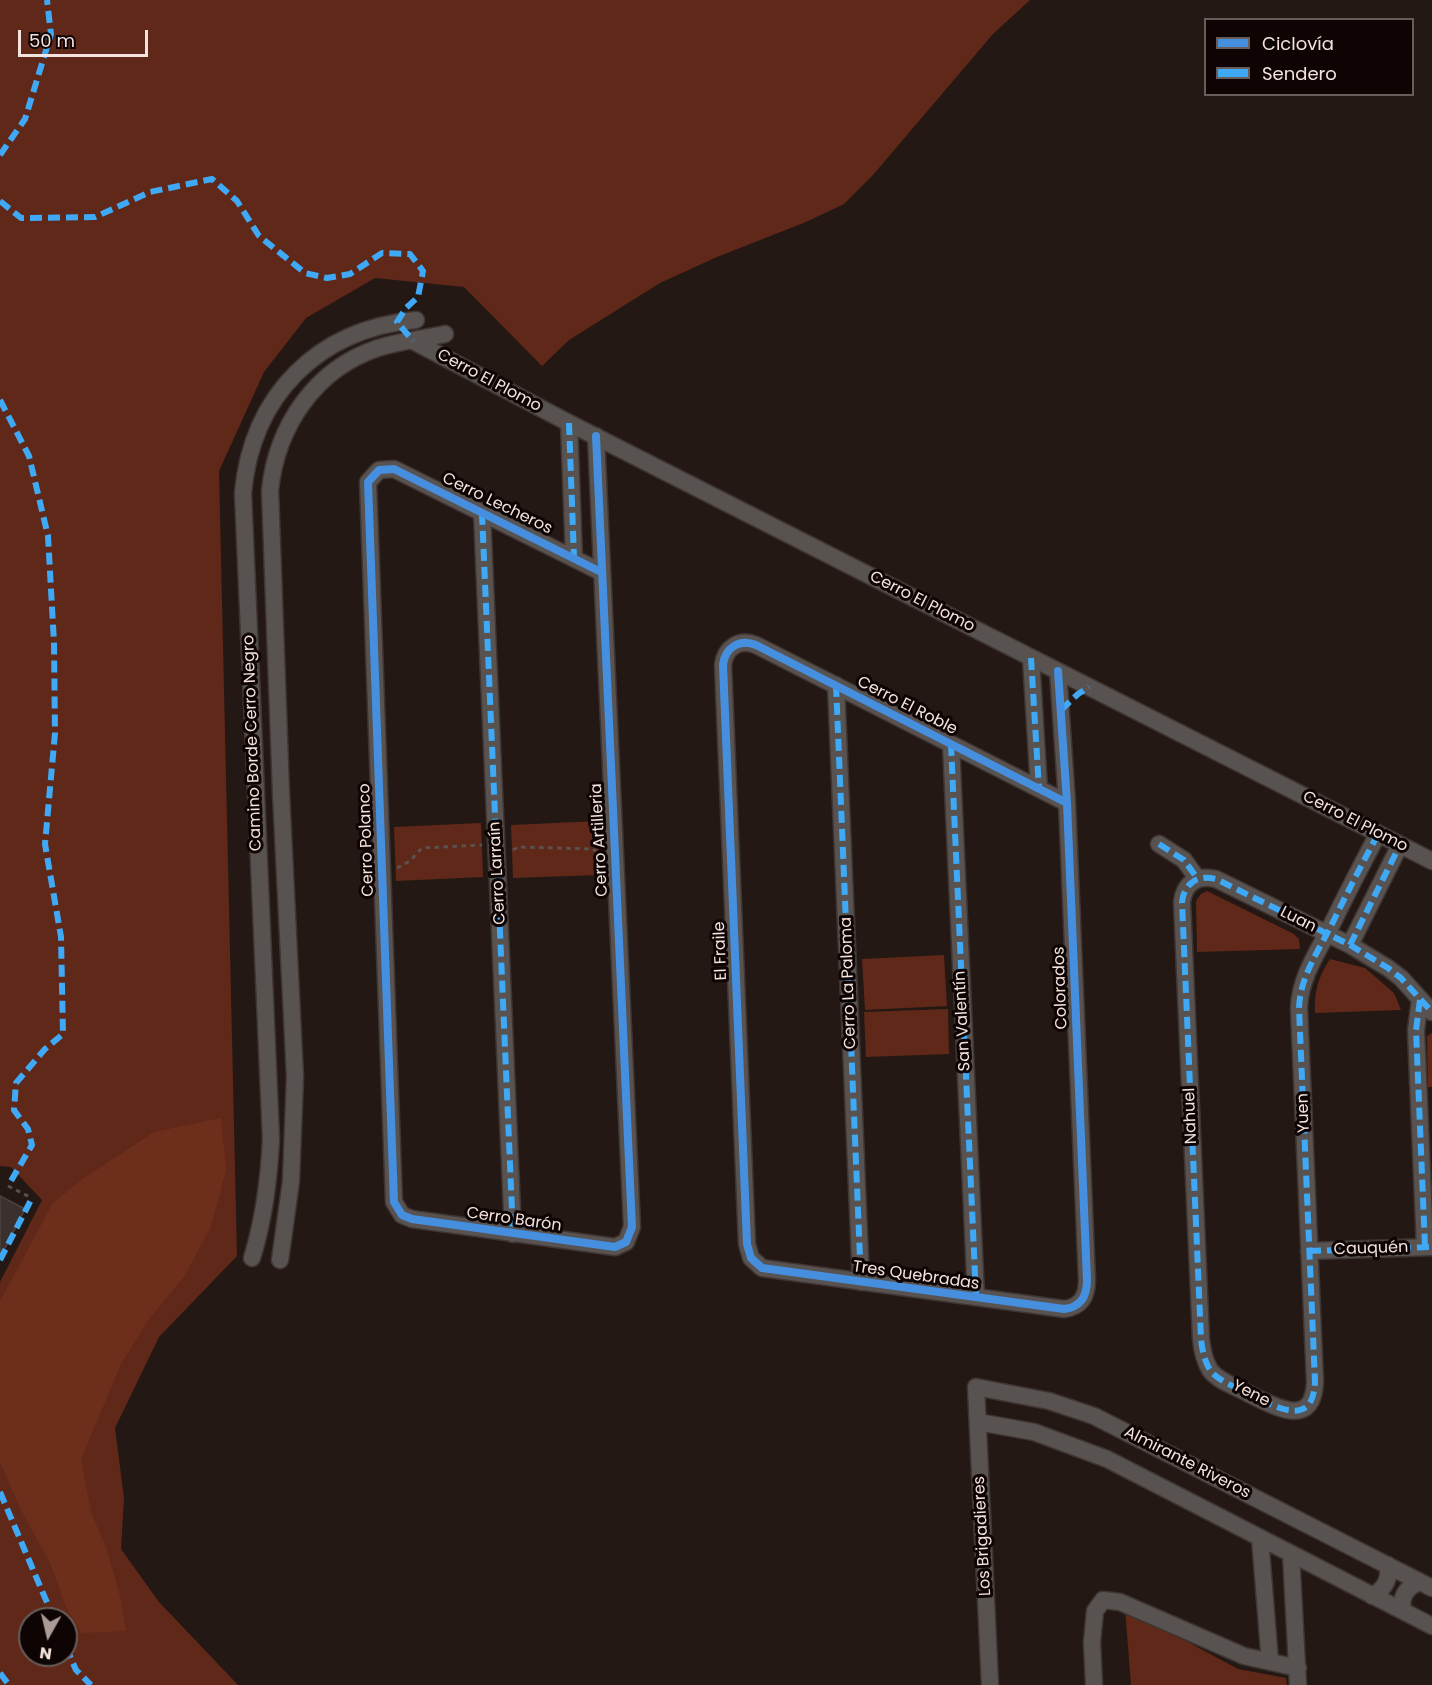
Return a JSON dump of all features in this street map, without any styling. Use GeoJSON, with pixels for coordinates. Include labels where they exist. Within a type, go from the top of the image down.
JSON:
{"type":"FeatureCollection","features":[{"type":"Feature","properties":{"kind":"street","name":"Camino Borde Cerro Negro"},"geometry":{"type":"LineString","coordinates":[[416,320],[379,325],[353,334],[329,347],[300,369],[275,398],[264,416],[249,453],[245,473],[243,493],[271,1139],[267,1192],[254,1251],[281,1255],[293,1158],[295,1077],[280,793],[270,490],[272,471],[283,435],[291,419],[314,389],[335,371],[359,356],[376,349],[445,334]]}},
{"type":"Feature","properties":{"kind":"street","name":"Cerro El Plomo"},"geometry":{"type":"LineString","coordinates":[[412,341],[1432,861]]}},
{"type":"Feature","properties":{"kind":"street"},"geometry":{"type":"LineString","coordinates":[[569,423],[574,558]]}},
{"type":"Feature","properties":{"kind":"street","name":"Cerro Artilleria"},"geometry":{"type":"LineString","coordinates":[[596,436],[632,1227],[626,1242]]}},
{"type":"Feature","properties":{"kind":"street","name":"Cerro Lecheros"},"geometry":{"type":"LineString","coordinates":[[378,470],[387,468],[399,471],[601,572]]}},
{"type":"Feature","properties":{"kind":"street","name":"Cerro Polanco"},"geometry":{"type":"LineString","coordinates":[[378,470],[371,477],[367,488],[393,1196],[399,1212]]}},
{"type":"Feature","properties":{"kind":"street","name":"Cerro Larraín"},"geometry":{"type":"LineString","coordinates":[[482,513],[513,1234]]}},
{"type":"Feature","properties":{"kind":"street","name":"Cerro El Roble"},"geometry":{"type":"LineString","coordinates":[[733,646],[744,642],[750,643],[1067,803]]}},
{"type":"Feature","properties":{"kind":"street","name":"El Fraile"},"geometry":{"type":"LineString","coordinates":[[733,646],[724,658],[723,665],[747,1234],[748,1251],[751,1258]]}},
{"type":"Feature","properties":{"kind":"street"},"geometry":{"type":"LineString","coordinates":[[1031,657],[1039,789]]}},
{"type":"Feature","properties":{"kind":"street","name":"Colorados"},"geometry":{"type":"LineString","coordinates":[[1058,671],[1067,803],[1087,1285],[1081,1302]]}},
{"type":"Feature","properties":{"kind":"street","name":"Cerro La Paloma"},"geometry":{"type":"LineString","coordinates":[[836,685],[861,1282]]}},
{"type":"Feature","properties":{"kind":"street"},"geometry":{"type":"LineString","coordinates":[[1060,710],[1089,687]]}},
{"type":"Feature","properties":{"kind":"street","name":"San Valentín"},"geometry":{"type":"LineString","coordinates":[[951,744],[976,1297]]}},
{"type":"Feature","properties":{"kind":"street","name":"Yuen"},"geometry":{"type":"LineString","coordinates":[[1304,1407],[1312,1398],[1315,1382],[1300,999],[1306,975],[1378,834]]}},
{"type":"Feature","properties":{"kind":"street"},"geometry":{"type":"LineString","coordinates":[[1159,844],[1184,860],[1197,878]]}},
{"type":"Feature","properties":{"kind":"street"},"geometry":{"type":"LineString","coordinates":[[1350,945],[1400,845]]}},
{"type":"Feature","properties":{"kind":"street","name":"Luan"},"geometry":{"type":"LineString","coordinates":[[1197,878],[1211,877],[1220,880],[1350,945],[1396,974],[1432,1012]]}},
{"type":"Feature","properties":{"kind":"street","name":"Nahuel"},"geometry":{"type":"LineString","coordinates":[[1197,878],[1186,887],[1182,902],[1201,1339],[1205,1360]]}},
{"type":"Feature","properties":{"kind":"street"},"geometry":{"type":"LineString","coordinates":[[1420,1000],[1416,1030],[1428,1247]]}},
{"type":"Feature","properties":{"kind":"street","name":"Cerro Barón"},"geometry":{"type":"LineString","coordinates":[[399,1212],[412,1220],[608,1247],[615,1247],[626,1242]]}},
{"type":"Feature","properties":{"kind":"street","name":"Cauquén"},"geometry":{"type":"LineString","coordinates":[[1309,1251],[1428,1247]]}},
{"type":"Feature","properties":{"kind":"street","name":"Tres Quebradas"},"geometry":{"type":"LineString","coordinates":[[751,1258],[762,1268],[770,1270],[1064,1309],[1081,1302]]}},
{"type":"Feature","properties":{"kind":"street","name":"Yene"},"geometry":{"type":"LineString","coordinates":[[1205,1360],[1210,1370],[1220,1379],[1277,1408],[1289,1412],[1304,1407]]}},
{"type":"Feature","properties":{"kind":"street","name":"Los Brigadieres"},"geometry":{"type":"LineString","coordinates":[[976,1388],[990,1685]]}},
{"type":"Feature","properties":{"kind":"street","name":"Almirante Riveros"},"geometry":{"type":"LineString","coordinates":[[976,1388],[1049,1401],[1094,1416],[1426,1585]]}},
{"type":"Feature","properties":{"kind":"street","name":"Almirante Riveros"},"geometry":{"type":"LineString","coordinates":[[978,1422],[1034,1432],[1107,1459],[1432,1626]]}},
{"type":"Feature","properties":{"kind":"street"},"geometry":{"type":"LineString","coordinates":[[1260,1538],[1270,1662]]}},
{"type":"Feature","properties":{"kind":"street"},"geometry":{"type":"LineString","coordinates":[[1291,1554],[1298,1677]]}},
{"type":"Feature","properties":{"kind":"street"},"geometry":{"type":"LineString","coordinates":[[1372,1596],[1386,1585],[1388,1566]]}},
{"type":"Feature","properties":{"kind":"street","name":"Almirante Riveros"},"geometry":{"type":"LineString","coordinates":[[1403,1611],[1404,1592],[1408,1588],[1426,1585]]}},
{"type":"Feature","properties":{"kind":"street"},"geometry":{"type":"LineString","coordinates":[[1094,1685],[1092,1642],[1095,1611],[1103,1600],[1120,1602],[1244,1656],[1270,1662],[1298,1677]]}},
{"type":"Feature","properties":{"kind":"path"},"geometry":{"type":"LineString","coordinates":[[8,1186],[32,1198]]}},
{"type":"Feature","properties":{"kind":"shaded area"},"geometry":{"type":"Polygon","coordinates":[[[0,0],[1030,0],[993,34],[873,175],[844,204],[660,283],[569,340],[542,366],[464,287],[375,278],[306,318],[264,372],[219,471],[237,1256],[159,1337],[115,1428],[124,1498],[121,1549],[159,1602],[238,1685],[0,1685],[0,1282],[42,1200],[11,1167],[0,1166],[0,0]]]}},
{"type":"Feature","properties":{"kind":"shaded area"},"geometry":{"type":"Polygon","coordinates":[[[598,821],[600,875],[513,878],[511,825],[598,821]]]}},
{"type":"Feature","properties":{"kind":"shaded area"},"geometry":{"type":"Polygon","coordinates":[[[481,823],[483,877],[396,881],[394,827],[481,823]]]}},
{"type":"Feature","properties":{"kind":"shaded area"},"geometry":{"type":"Polygon","coordinates":[[[1207,891],[1294,934],[1299,939],[1300,949],[1197,952],[1196,901],[1201,894],[1207,891]]]}},
{"type":"Feature","properties":{"kind":"shaded area"},"geometry":{"type":"Polygon","coordinates":[[[944,955],[947,1006],[865,1010],[862,959],[944,955]]]}},
{"type":"Feature","properties":{"kind":"shaded area"},"geometry":{"type":"Polygon","coordinates":[[[1330,959],[1365,968],[1394,993],[1401,1010],[1315,1013],[1318,985],[1322,972],[1330,959]]]}},
{"type":"Feature","properties":{"kind":"shaded area"},"geometry":{"type":"Polygon","coordinates":[[[948,1009],[949,1054],[866,1057],[864,1012],[948,1009]]]}},
{"type":"Feature","properties":{"kind":"shaded area"},"geometry":{"type":"Polygon","coordinates":[[[1432,1033],[1432,1087],[1428,1087],[1427,1036],[1432,1033]]]}},
{"type":"Feature","properties":{"kind":"shaded area"},"geometry":{"type":"Polygon","coordinates":[[[221,1118],[226,1170],[211,1227],[184,1277],[149,1319],[121,1364],[81,1459],[91,1512],[107,1550],[120,1596],[126,1631],[82,1633],[78,1626],[78,1607],[66,1607],[50,1563],[22,1512],[0,1462],[0,1301],[53,1203],[84,1178],[154,1132],[221,1118]]]}},
{"type":"Feature","properties":{"kind":"shaded area"},"geometry":{"type":"Polygon","coordinates":[[[1125,1608],[1238,1669],[1286,1678],[1287,1685],[1131,1685],[1125,1608]]]}},
{"type":"Feature","properties":{"kind":"building"},"geometry":{"type":"Polygon","coordinates":[[[0,1196],[25,1209],[0,1258],[0,1196]]]}},
{"type":"Feature","properties":{"kind":"marked path"},"geometry":{"type":"LineString","coordinates":[[0,155],[25,119],[51,34],[47,0]]}},
{"type":"Feature","properties":{"kind":"marked path"},"geometry":{"type":"LineString","coordinates":[[0,201],[21,218],[95,217],[150,192],[212,179],[237,201],[259,236],[305,273],[327,278],[350,274],[382,253],[410,254],[423,271],[418,297],[406,308],[397,322],[413,341]]}},
{"type":"Feature","properties":{"kind":"marked path"},"geometry":{"type":"LineString","coordinates":[[0,400],[29,456],[48,536],[54,643],[55,733],[45,844],[61,937],[63,1034],[45,1049],[16,1083],[14,1110],[28,1129],[32,1145],[8,1186]]}},
{"type":"Feature","properties":{"kind":"marked path"},"geometry":{"type":"LineString","coordinates":[[569,423],[574,558]]}},
{"type":"Feature","properties":{"kind":"marked path"},"geometry":{"type":"LineString","coordinates":[[482,513],[513,1234]]}},
{"type":"Feature","properties":{"kind":"marked path"},"geometry":{"type":"LineString","coordinates":[[1031,658],[1039,789]]}},
{"type":"Feature","properties":{"kind":"marked path"},"geometry":{"type":"LineString","coordinates":[[836,685],[861,1282]]}},
{"type":"Feature","properties":{"kind":"marked path"},"geometry":{"type":"LineString","coordinates":[[1061,710],[1089,687]]}},
{"type":"Feature","properties":{"kind":"marked path"},"geometry":{"type":"LineString","coordinates":[[951,744],[976,1297]]}},
{"type":"Feature","properties":{"kind":"marked path"},"geometry":{"type":"LineString","coordinates":[[1378,834],[1354,880],[1331,926],[1326,936],[1310,966],[1300,997],[1315,1382],[1313,1397],[1307,1406],[1300,1410],[1291,1410],[1270,1404],[1228,1384],[1210,1370],[1201,1339],[1182,902],[1185,890],[1197,879],[1216,879],[1350,945],[1401,978],[1432,1012]]}},
{"type":"Feature","properties":{"kind":"marked path"},"geometry":{"type":"LineString","coordinates":[[1159,844],[1184,860],[1197,878]]}},
{"type":"Feature","properties":{"kind":"marked path"},"geometry":{"type":"LineString","coordinates":[[1350,945],[1400,845]]}},
{"type":"Feature","properties":{"kind":"marked path"},"geometry":{"type":"LineString","coordinates":[[1420,1000],[1416,1030],[1425,1247]]}},
{"type":"Feature","properties":{"kind":"marked path"},"geometry":{"type":"LineString","coordinates":[[0,1260],[32,1198]]}},
{"type":"Feature","properties":{"kind":"marked path"},"geometry":{"type":"LineString","coordinates":[[1309,1251],[1432,1247]]}},
{"type":"Feature","properties":{"kind":"marked path"},"geometry":{"type":"LineString","coordinates":[[0,1492],[49,1607]]}},
{"type":"Feature","properties":{"kind":"marked path"},"geometry":{"type":"LineString","coordinates":[[75,1667],[91,1685]]}},
{"type":"Feature","properties":{"kind":"marked path"},"geometry":{"type":"LineString","coordinates":[[0,1673],[9,1685]]}},
{"type":"Feature","properties":{"kind":"cycle path"},"geometry":{"type":"LineString","coordinates":[[596,436],[632,1227],[626,1242],[615,1247],[412,1219],[402,1215],[394,1202],[368,482],[379,470],[394,469],[601,572]]}},
{"type":"Feature","properties":{"kind":"cycle path"},"geometry":{"type":"LineString","coordinates":[[1058,671],[1067,803],[1087,1280],[1084,1296],[1075,1306],[1064,1309],[762,1268],[751,1258],[747,1244],[723,665],[730,649],[744,643],[756,645],[1067,803]]}}]}
